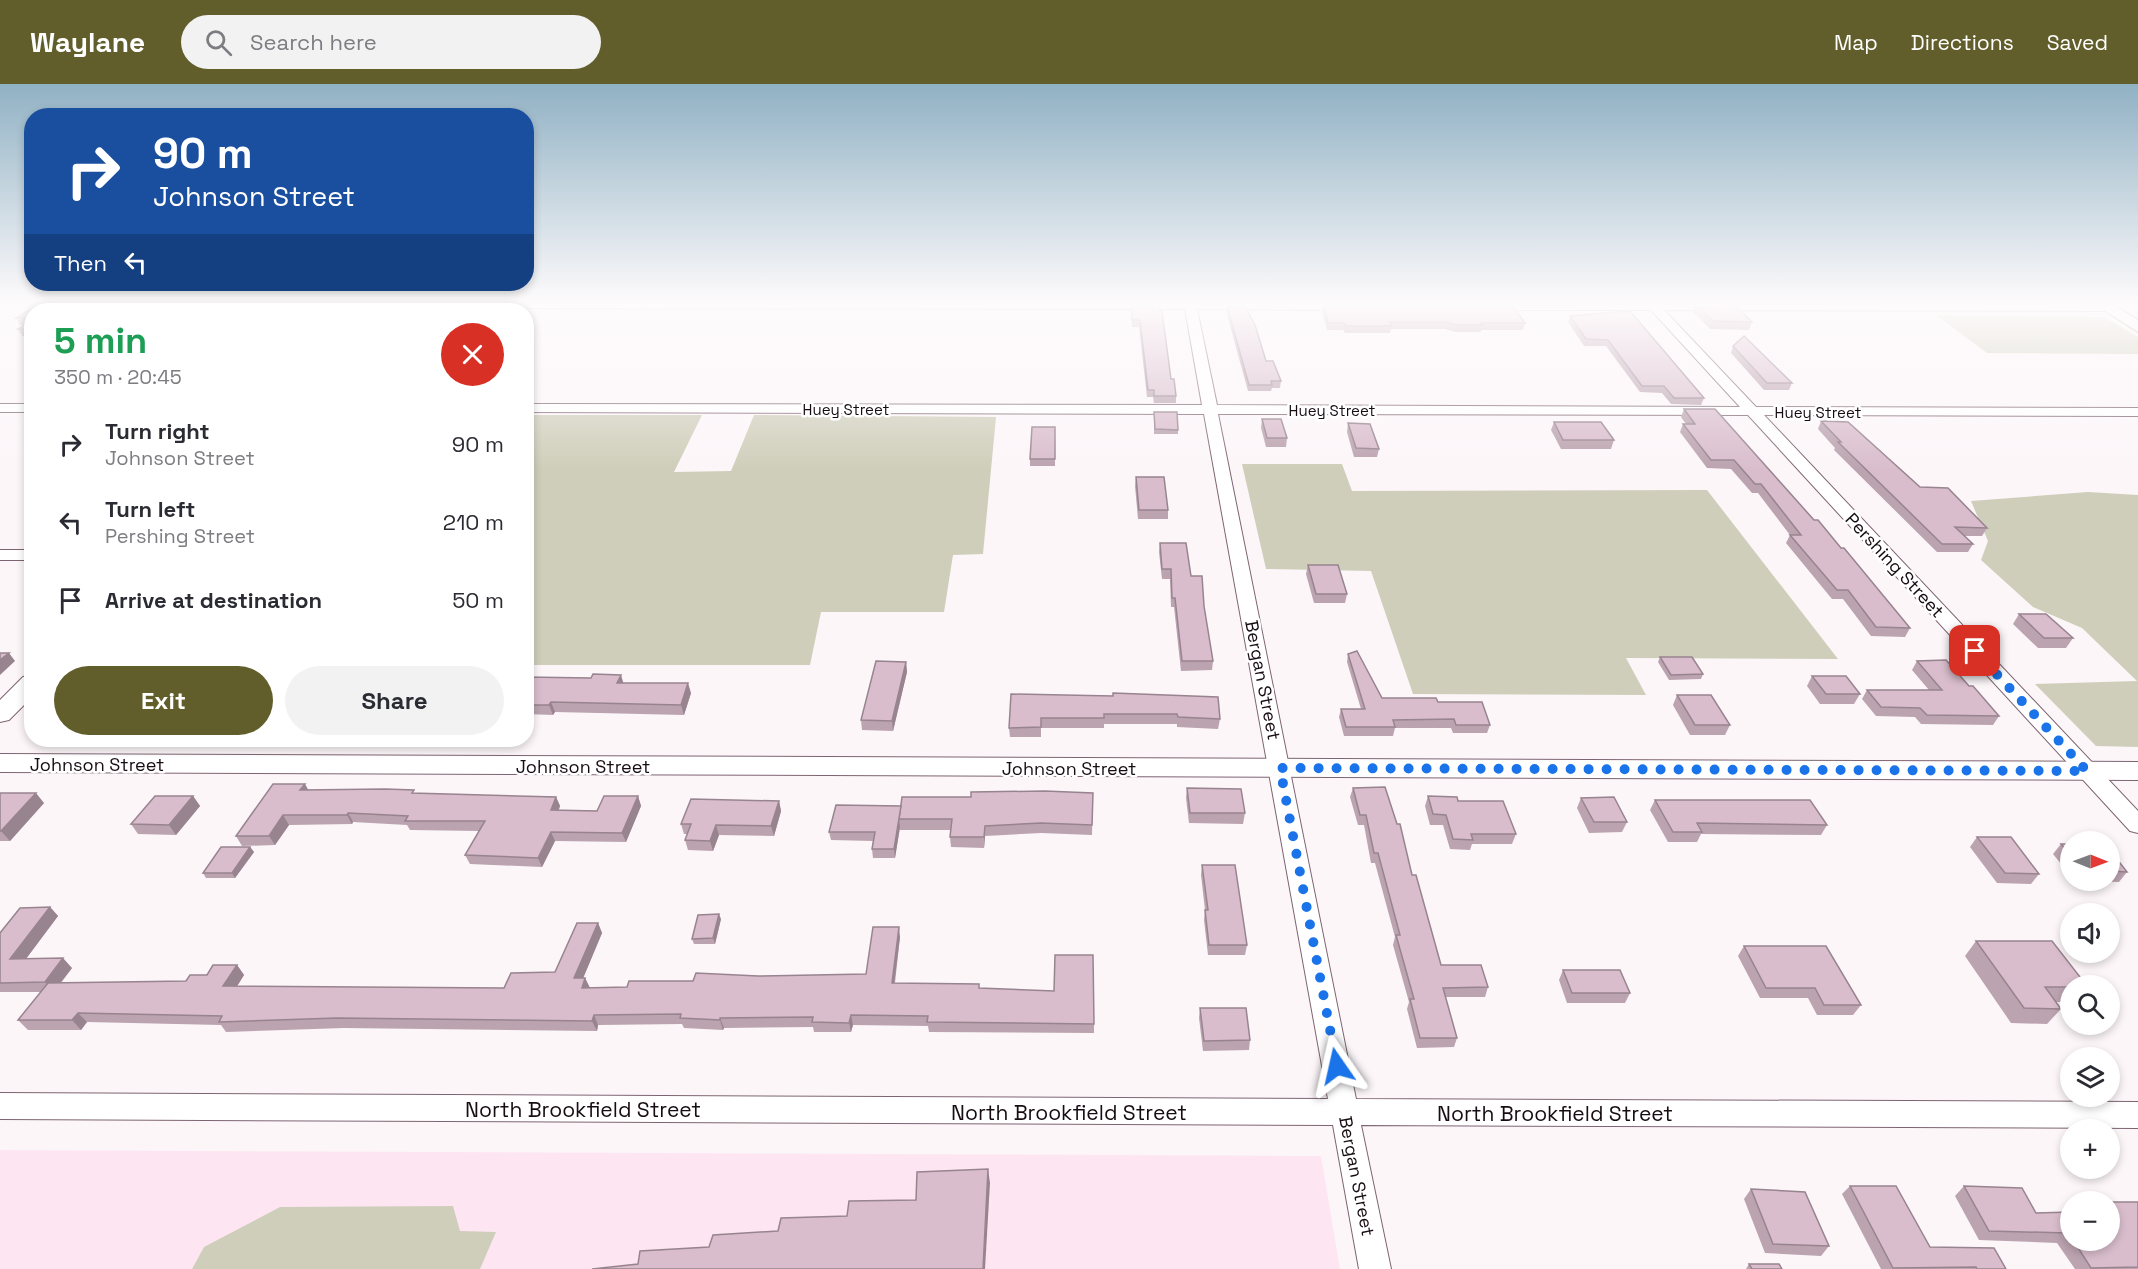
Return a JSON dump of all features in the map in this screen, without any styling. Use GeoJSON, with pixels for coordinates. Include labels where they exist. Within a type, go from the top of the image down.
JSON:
{"type":"FeatureCollection","features":[{"type":"Feature","properties":{"kind":"street","name":"Bergan Street"},"geometry":{"type":"LineString","coordinates":[[1200,359],[1375,1269]]}},
{"type":"Feature","properties":{"kind":"street","name":"Pershing Street"},"geometry":{"type":"LineString","coordinates":[[1703,359],[2138,825]]}},
{"type":"Feature","properties":{"kind":"street"},"geometry":{"type":"LineString","coordinates":[[0,408],[24,408]]}},
{"type":"Feature","properties":{"kind":"street","name":"Huey Street"},"geometry":{"type":"LineString","coordinates":[[534,408],[2138,412]]}},
{"type":"Feature","properties":{"kind":"street"},"geometry":{"type":"LineString","coordinates":[[0,555],[24,555]]}},
{"type":"Feature","properties":{"kind":"street"},"geometry":{"type":"LineString","coordinates":[[0,714],[24,691]]}},
{"type":"Feature","properties":{"kind":"street","name":"Johnson Street"},"geometry":{"type":"LineString","coordinates":[[0,763],[2138,771]]}},
{"type":"Feature","properties":{"kind":"street","name":"North Brookfield Street"},"geometry":{"type":"LineString","coordinates":[[0,1106],[2138,1114]]}},
{"type":"Feature","properties":{"kind":"shaded area"},"geometry":{"type":"Polygon","coordinates":[[[0,1150],[1321,1156],[1340,1269],[0,1269],[0,1150]]]}},
{"type":"Feature","properties":{"kind":"green space"},"geometry":{"type":"Polygon","coordinates":[[[534,415],[702,415],[674,472],[731,471],[754,415],[996,417],[983,554],[953,555],[944,612],[821,612],[810,665],[534,665],[534,415]]]}},
{"type":"Feature","properties":{"kind":"green space"},"geometry":{"type":"Polygon","coordinates":[[[1242,464],[1342,464],[1352,491],[1707,490],[1838,659],[1626,658],[1646,695],[1413,694],[1371,571],[1266,569],[1242,464]]]}},
{"type":"Feature","properties":{"kind":"green space"},"geometry":{"type":"Polygon","coordinates":[[[2088,492],[2138,495],[2138,747],[2096,746],[2035,684],[2137,681],[2082,628],[2033,607],[1981,560],[1988,541],[1971,501],[2088,492]]]}},
{"type":"Feature","properties":{"kind":"green space"},"geometry":{"type":"Polygon","coordinates":[[[453,1206],[460,1231],[496,1232],[480,1269],[192,1269],[204,1247],[280,1207],[453,1206]]]}},
{"type":"Feature","properties":{"kind":"building"},"geometry":{"type":"Polygon","coordinates":[[[1144,359],[1168,359],[1176,396],[1154,396],[1154,390],[1148,390],[1144,359]]]}},
{"type":"Feature","properties":{"kind":"building"},"geometry":{"type":"Polygon","coordinates":[[[1242,359],[1273,361],[1281,381],[1271,381],[1272,385],[1249,385],[1242,359]]]}},
{"type":"Feature","properties":{"kind":"building"},"geometry":{"type":"Polygon","coordinates":[[[1622,359],[1671,359],[1704,398],[1674,398],[1664,386],[1642,386],[1622,359]]]}},
{"type":"Feature","properties":{"kind":"building"},"geometry":{"type":"Polygon","coordinates":[[[1745,359],[1768,359],[1792,383],[1767,383],[1745,359]]]}},
{"type":"Feature","properties":{"kind":"building"},"geometry":{"type":"Polygon","coordinates":[[[1684,409],[1715,409],[1814,520],[1818,520],[1841,548],[1844,548],[1910,628],[1876,627],[1848,590],[1837,590],[1790,535],[1801,535],[1761,484],[1755,484],[1734,460],[1711,460],[1683,424],[1695,424],[1684,409]]]}},
{"type":"Feature","properties":{"kind":"building"},"geometry":{"type":"Polygon","coordinates":[[[1154,412],[1177,412],[1178,430],[1155,429],[1154,412]]]}},
{"type":"Feature","properties":{"kind":"building"},"geometry":{"type":"Polygon","coordinates":[[[1262,419],[1281,419],[1287,438],[1267,438],[1262,419]]]}},
{"type":"Feature","properties":{"kind":"building"},"geometry":{"type":"Polygon","coordinates":[[[1821,421],[1848,422],[1920,487],[1948,488],[1987,528],[1955,527],[1973,544],[1942,544],[1838,442],[1841,442],[1821,421]]]}},
{"type":"Feature","properties":{"kind":"building"},"geometry":{"type":"Polygon","coordinates":[[[1554,422],[1601,422],[1614,440],[1563,440],[1554,422]]]}},
{"type":"Feature","properties":{"kind":"building"},"geometry":{"type":"Polygon","coordinates":[[[1348,423],[1370,424],[1379,449],[1356,448],[1348,423]]]}},
{"type":"Feature","properties":{"kind":"building"},"geometry":{"type":"Polygon","coordinates":[[[1032,427],[1055,427],[1055,459],[1030,459],[1032,427]]]}},
{"type":"Feature","properties":{"kind":"building"},"geometry":{"type":"Polygon","coordinates":[[[1136,477],[1164,477],[1168,510],[1139,510],[1136,477]]]}},
{"type":"Feature","properties":{"kind":"building"},"geometry":{"type":"Polygon","coordinates":[[[1160,543],[1186,543],[1191,576],[1202,576],[1204,606],[1213,661],[1182,661],[1175,598],[1172,598],[1171,569],[1162,569],[1160,543]]]}},
{"type":"Feature","properties":{"kind":"building"},"geometry":{"type":"Polygon","coordinates":[[[1308,565],[1338,565],[1347,594],[1316,594],[1308,565]]]}},
{"type":"Feature","properties":{"kind":"building"},"geometry":{"type":"Polygon","coordinates":[[[2019,614],[2046,614],[2073,638],[2044,638],[2019,614]]]}},
{"type":"Feature","properties":{"kind":"building"},"geometry":{"type":"Polygon","coordinates":[[[1357,651],[1382,698],[1436,698],[1438,702],[1482,702],[1490,725],[1456,725],[1454,719],[1393,720],[1395,727],[1346,727],[1341,709],[1365,709],[1348,654],[1357,651]]]}},
{"type":"Feature","properties":{"kind":"building"},"geometry":{"type":"Polygon","coordinates":[[[0,653],[9,653],[0,660],[0,653]]]}},
{"type":"Feature","properties":{"kind":"building"},"geometry":{"type":"Polygon","coordinates":[[[1660,657],[1692,657],[1703,674],[1671,675],[1660,657]]]}},
{"type":"Feature","properties":{"kind":"building"},"geometry":{"type":"Polygon","coordinates":[[[1946,660],[1999,716],[1927,715],[1920,708],[1881,707],[1867,690],[1942,690],[1917,661],[1946,660]]]}},
{"type":"Feature","properties":{"kind":"building"},"geometry":{"type":"Polygon","coordinates":[[[876,661],[906,662],[892,721],[861,720],[876,661]]]}},
{"type":"Feature","properties":{"kind":"building"},"geometry":{"type":"Polygon","coordinates":[[[593,674],[621,675],[617,683],[688,683],[681,705],[551,702],[549,705],[534,705],[534,677],[591,678],[593,674]]]}},
{"type":"Feature","properties":{"kind":"building"},"geometry":{"type":"Polygon","coordinates":[[[1812,676],[1846,676],[1860,694],[1826,694],[1812,676]]]}},
{"type":"Feature","properties":{"kind":"building"},"geometry":{"type":"Polygon","coordinates":[[[1113,693],[1218,697],[1220,719],[1178,717],[1177,714],[1104,714],[1104,718],[1041,718],[1041,727],[1009,728],[1011,694],[1113,696],[1113,693]]]}},
{"type":"Feature","properties":{"kind":"building"},"geometry":{"type":"Polygon","coordinates":[[[1677,695],[1711,695],[1730,725],[1695,725],[1677,695]]]}},
{"type":"Feature","properties":{"kind":"building"},"geometry":{"type":"Polygon","coordinates":[[[273,784],[305,784],[300,790],[385,789],[414,790],[412,793],[556,797],[551,810],[597,811],[604,796],[638,796],[622,833],[551,832],[538,858],[465,855],[485,821],[405,821],[408,816],[348,813],[347,815],[283,815],[269,836],[236,836],[273,784]]]}},
{"type":"Feature","properties":{"kind":"building"},"geometry":{"type":"Polygon","coordinates":[[[1385,787],[1397,824],[1400,824],[1412,875],[1416,875],[1441,965],[1481,965],[1488,987],[1443,988],[1457,1038],[1420,1038],[1410,999],[1414,999],[1396,935],[1400,935],[1378,853],[1374,853],[1366,815],[1360,815],[1353,788],[1385,787]]]}},
{"type":"Feature","properties":{"kind":"building"},"geometry":{"type":"Polygon","coordinates":[[[1187,788],[1241,789],[1245,813],[1190,813],[1187,788]]]}},
{"type":"Feature","properties":{"kind":"building"},"geometry":{"type":"Polygon","coordinates":[[[971,792],[1093,793],[1092,825],[1041,823],[985,826],[984,837],[950,837],[952,819],[899,819],[902,797],[971,797],[971,792]]]}},
{"type":"Feature","properties":{"kind":"building"},"geometry":{"type":"Polygon","coordinates":[[[0,793],[36,793],[1,831],[0,831],[0,793]]]}},
{"type":"Feature","properties":{"kind":"building"},"geometry":{"type":"Polygon","coordinates":[[[155,796],[193,796],[169,825],[131,824],[155,796]]]}},
{"type":"Feature","properties":{"kind":"building"},"geometry":{"type":"Polygon","coordinates":[[[1428,796],[1457,797],[1458,801],[1503,801],[1516,834],[1471,834],[1473,840],[1453,839],[1446,815],[1433,814],[1428,796]]]}},
{"type":"Feature","properties":{"kind":"building"},"geometry":{"type":"Polygon","coordinates":[[[1614,797],[1627,822],[1594,822],[1581,798],[1614,797]]]}},
{"type":"Feature","properties":{"kind":"building"},"geometry":{"type":"Polygon","coordinates":[[[691,799],[779,801],[771,826],[716,825],[710,841],[685,840],[691,824],[681,824],[691,799]]]}},
{"type":"Feature","properties":{"kind":"building"},"geometry":{"type":"Polygon","coordinates":[[[1655,800],[1810,800],[1827,825],[1697,823],[1702,832],[1673,832],[1655,800]]]}},
{"type":"Feature","properties":{"kind":"building"},"geometry":{"type":"Polygon","coordinates":[[[836,805],[901,806],[894,849],[872,849],[875,832],[829,832],[836,805]]]}},
{"type":"Feature","properties":{"kind":"building"},"geometry":{"type":"Polygon","coordinates":[[[1977,837],[2011,837],[2039,874],[2005,873],[1977,837]]]}},
{"type":"Feature","properties":{"kind":"building"},"geometry":{"type":"Polygon","coordinates":[[[221,847],[250,847],[232,873],[203,873],[221,847]]]}},
{"type":"Feature","properties":{"kind":"building"},"geometry":{"type":"Polygon","coordinates":[[[2120,863],[2127,872],[2120,872],[2120,863]]]}},
{"type":"Feature","properties":{"kind":"building"},"geometry":{"type":"Polygon","coordinates":[[[1202,865],[1235,865],[1247,945],[1209,945],[1205,910],[1208,910],[1202,865]]]}},
{"type":"Feature","properties":{"kind":"building"},"geometry":{"type":"Polygon","coordinates":[[[50,907],[10,959],[63,958],[45,982],[0,983],[0,933],[20,908],[50,907]]]}},
{"type":"Feature","properties":{"kind":"building"},"geometry":{"type":"Polygon","coordinates":[[[719,914],[713,938],[692,939],[698,915],[719,914]]]}},
{"type":"Feature","properties":{"kind":"building"},"geometry":{"type":"Polygon","coordinates":[[[577,923],[598,923],[574,978],[585,978],[582,988],[627,987],[629,981],[693,981],[696,973],[758,976],[866,974],[873,927],[899,927],[892,983],[979,984],[979,988],[1054,991],[1055,955],[1093,955],[1094,1024],[927,1022],[928,1016],[851,1015],[849,1023],[812,1022],[813,1017],[720,1018],[720,1020],[680,1018],[681,1014],[594,1015],[592,1021],[337,1018],[219,1022],[222,1016],[78,1013],[72,1020],[18,1020],[48,983],[186,981],[190,975],[207,975],[213,965],[237,965],[223,986],[504,988],[511,973],[555,972],[577,923]]]}},
{"type":"Feature","properties":{"kind":"building"},"geometry":{"type":"Polygon","coordinates":[[[1976,941],[2052,941],[2060,951],[2060,963],[2069,963],[2078,975],[2060,975],[2060,987],[2045,987],[2060,1009],[2024,1008],[1976,941]]]}},
{"type":"Feature","properties":{"kind":"building"},"geometry":{"type":"Polygon","coordinates":[[[1744,946],[1826,946],[1861,1005],[1824,1005],[1815,988],[1766,988],[1744,946]]]}},
{"type":"Feature","properties":{"kind":"building"},"geometry":{"type":"Polygon","coordinates":[[[1563,970],[1620,970],[1630,993],[1572,993],[1563,970]]]}},
{"type":"Feature","properties":{"kind":"building"},"geometry":{"type":"Polygon","coordinates":[[[1200,1008],[1246,1008],[1250,1040],[1204,1041],[1200,1008]]]}},
{"type":"Feature","properties":{"kind":"building"},"geometry":{"type":"Polygon","coordinates":[[[988,1169],[983,1269],[592,1269],[638,1264],[640,1251],[709,1247],[713,1235],[778,1231],[781,1218],[847,1216],[849,1201],[916,1200],[917,1172],[988,1169]]]}},
{"type":"Feature","properties":{"kind":"building"},"geometry":{"type":"Polygon","coordinates":[[[1850,1186],[1896,1186],[1930,1247],[1994,1248],[2006,1269],[1893,1268],[1850,1186]]]}},
{"type":"Feature","properties":{"kind":"building"},"geometry":{"type":"Polygon","coordinates":[[[1964,1186],[2022,1188],[2036,1213],[2060,1212],[2060,1233],[1989,1231],[1964,1186]]]}},
{"type":"Feature","properties":{"kind":"building"},"geometry":{"type":"Polygon","coordinates":[[[1751,1189],[1805,1192],[1829,1246],[1773,1244],[1751,1189]]]}},
{"type":"Feature","properties":{"kind":"building"},"geometry":{"type":"Polygon","coordinates":[[[2120,1202],[2138,1202],[2138,1267],[2091,1268],[2080,1251],[2120,1251],[2120,1202]]]}},
{"type":"Feature","properties":{"kind":"building"},"geometry":{"type":"Polygon","coordinates":[[[1749,1264],[1779,1264],[1782,1269],[1752,1269],[1749,1264]]]}},
{"type":"Feature","properties":{"kind":"route"},"geometry":{"type":"LineString","coordinates":[[1337,1066],[1280,768],[2087,771],[1975,651]]}}]}
